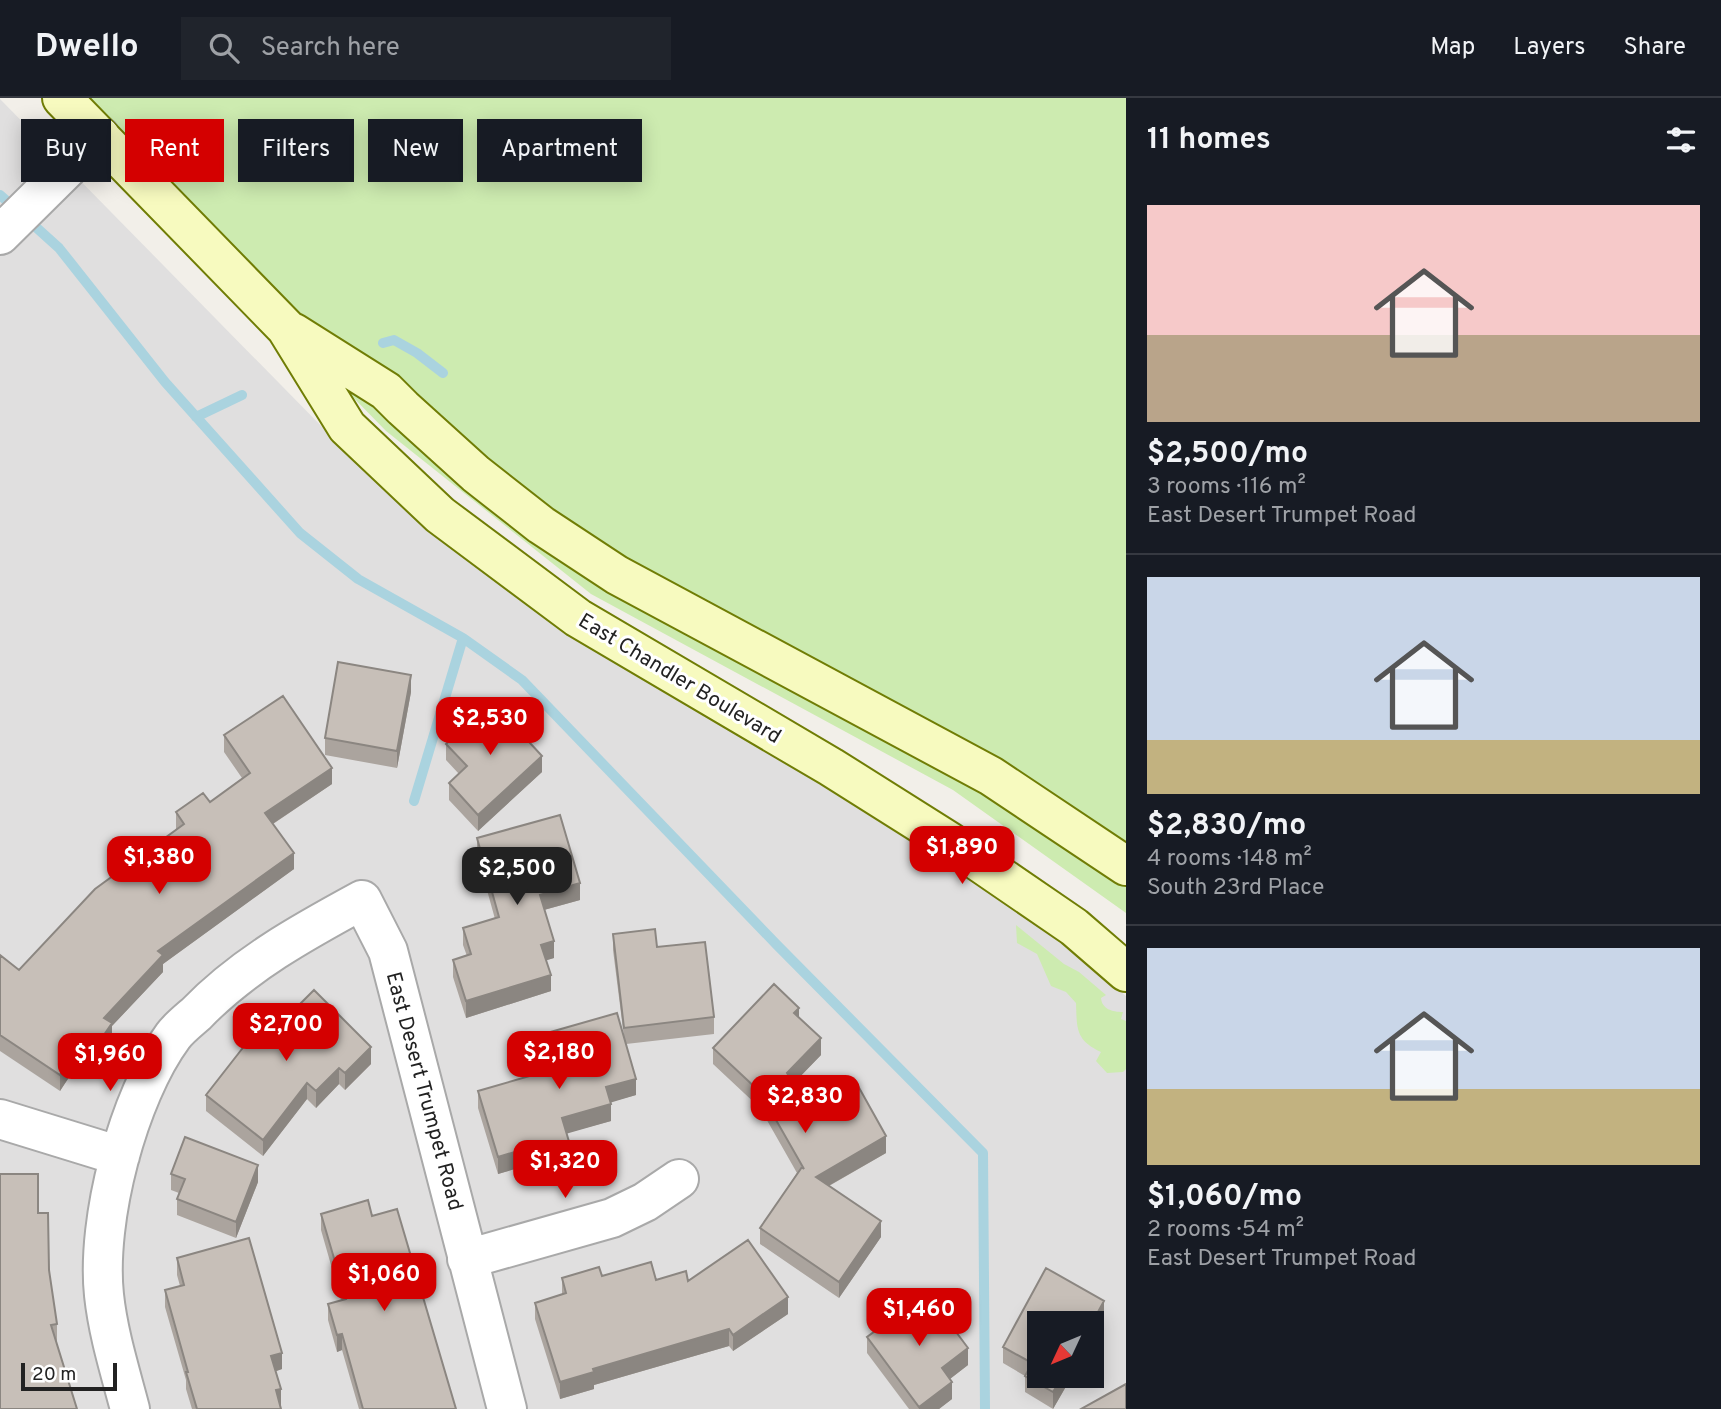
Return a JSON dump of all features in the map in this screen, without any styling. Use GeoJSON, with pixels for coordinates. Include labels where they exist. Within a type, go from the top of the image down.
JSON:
{"type":"FeatureCollection","features":[{"type":"Feature","properties":{"kind":"main road","name":"East Chandler Boulevard"},"geometry":{"type":"LineString","coordinates":[[62,98],[83,119]]}},
{"type":"Feature","properties":{"kind":"main road","name":"East Chandler Boulevard"},"geometry":{"type":"LineString","coordinates":[[111,147],[286,328],[347,427],[440,515],[578,618],[831,767],[950,842],[1074,927],[1126,972]]}},
{"type":"Feature","properties":{"kind":"main road","name":"East Chandler Boulevard"},"geometry":{"type":"LineString","coordinates":[[286,328],[386,391],[476,474],[541,525],[617,575],[991,776],[1126,866]]}},
{"type":"Feature","properties":{"kind":"street"},"geometry":{"type":"LineString","coordinates":[[0,234],[53,182]]}},
{"type":"Feature","properties":{"kind":"street","name":"East Desert Trumpet Road"},"geometry":{"type":"LineString","coordinates":[[120,1156],[143,1091],[173,1036],[209,999],[266,955],[362,900],[388,951],[507,1409]]}},
{"type":"Feature","properties":{"kind":"street"},"geometry":{"type":"LineString","coordinates":[[0,1119],[120,1156],[102,1247],[104,1295],[130,1409]]}},
{"type":"Feature","properties":{"kind":"street"},"geometry":{"type":"LineString","coordinates":[[467,1259],[612,1218],[645,1202],[680,1180]]}},
{"type":"Feature","properties":{"kind":"shaded area"},"geometry":{"type":"Polygon","coordinates":[[[0,99],[21,120],[21,182],[82,182],[386,492],[514,594],[972,872],[1126,996],[1126,1409],[0,1409],[0,99]]]}},
{"type":"Feature","properties":{"kind":"green space"},"geometry":{"type":"Polygon","coordinates":[[[61,98],[1126,98],[1126,913],[953,790],[591,594],[386,431],[143,182],[224,182],[224,119],[125,119],[125,164],[111,149],[111,119],[81,119],[61,98]]]}},
{"type":"Feature","properties":{"kind":"green space"},"geometry":{"type":"Polygon","coordinates":[[[1016,925],[1106,995],[1101,998],[1106,1007],[1123,1012],[1121,1019],[1126,1021],[1126,1069],[1123,1072],[1107,1073],[1096,1061],[1101,1052],[1082,1038],[1076,1003],[1066,992],[1051,986],[1037,954],[1017,943],[1016,925]]]}},
{"type":"Feature","properties":{"kind":"building"},"geometry":{"type":"Polygon","coordinates":[[[338,662],[411,675],[397,751],[325,738],[338,662]]]}},
{"type":"Feature","properties":{"kind":"building"},"geometry":{"type":"Polygon","coordinates":[[[283,696],[332,768],[265,813],[294,853],[158,951],[163,955],[104,1018],[112,1023],[91,1054],[79,1046],[60,1075],[0,1035],[0,955],[19,970],[95,889],[184,824],[176,812],[203,793],[210,802],[250,773],[224,735],[283,696]]]}},
{"type":"Feature","properties":{"kind":"building"},"geometry":{"type":"Polygon","coordinates":[[[491,701],[542,756],[478,815],[449,783],[467,766],[446,744],[491,701]]]}},
{"type":"Feature","properties":{"kind":"building"},"geometry":{"type":"Polygon","coordinates":[[[560,815],[580,883],[540,895],[554,941],[541,945],[551,975],[466,1001],[453,960],[471,954],[463,928],[499,917],[477,838],[560,815]]]}},
{"type":"Feature","properties":{"kind":"building"},"geometry":{"type":"Polygon","coordinates":[[[655,929],[657,947],[705,942],[714,1017],[624,1028],[613,934],[655,929]]]}},
{"type":"Feature","properties":{"kind":"building"},"geometry":{"type":"Polygon","coordinates":[[[774,984],[799,1008],[794,1013],[821,1038],[787,1073],[810,1111],[857,1084],[886,1136],[816,1177],[881,1221],[839,1282],[760,1228],[802,1167],[804,1169],[760,1092],[713,1048],[774,984]]]}},
{"type":"Feature","properties":{"kind":"building"},"geometry":{"type":"Polygon","coordinates":[[[314,990],[371,1047],[345,1073],[339,1068],[316,1091],[307,1083],[263,1140],[206,1095],[256,1031],[254,1029],[275,1008],[285,1019],[314,990]]]}},
{"type":"Feature","properties":{"kind":"building"},"geometry":{"type":"Polygon","coordinates":[[[617,1013],[636,1079],[606,1087],[611,1104],[562,1118],[573,1155],[533,1167],[528,1148],[498,1157],[478,1091],[557,1068],[547,1033],[617,1013]]]}},
{"type":"Feature","properties":{"kind":"building"},"geometry":{"type":"Polygon","coordinates":[[[185,1137],[258,1165],[236,1222],[177,1199],[185,1179],[171,1174],[185,1137]]]}},
{"type":"Feature","properties":{"kind":"building"},"geometry":{"type":"Polygon","coordinates":[[[0,1174],[38,1174],[38,1213],[48,1213],[49,1270],[57,1324],[51,1325],[77,1409],[0,1409],[0,1174]]]}},
{"type":"Feature","properties":{"kind":"building"},"geometry":{"type":"Polygon","coordinates":[[[368,1200],[372,1216],[397,1209],[456,1409],[363,1409],[342,1334],[337,1335],[328,1304],[346,1299],[321,1214],[368,1200]]]}},
{"type":"Feature","properties":{"kind":"building"},"geometry":{"type":"Polygon","coordinates":[[[249,1238],[282,1353],[271,1356],[281,1389],[276,1390],[281,1409],[197,1409],[165,1290],[184,1285],[177,1258],[249,1238]]]}},
{"type":"Feature","properties":{"kind":"building"},"geometry":{"type":"Polygon","coordinates":[[[748,1240],[788,1297],[733,1335],[729,1329],[593,1369],[594,1372],[560,1382],[535,1303],[566,1293],[562,1278],[599,1267],[602,1276],[651,1262],[656,1280],[686,1271],[688,1281],[748,1240]]]}},
{"type":"Feature","properties":{"kind":"building"},"geometry":{"type":"Polygon","coordinates":[[[1046,1268],[1104,1301],[1099,1311],[1027,1311],[1027,1360],[1003,1347],[1046,1268]]]}},
{"type":"Feature","properties":{"kind":"building"},"geometry":{"type":"Polygon","coordinates":[[[927,1293],[968,1348],[942,1368],[952,1382],[919,1407],[867,1337],[927,1293]]]}},
{"type":"Feature","properties":{"kind":"building"},"geometry":{"type":"Polygon","coordinates":[[[1126,1384],[1126,1409],[1081,1409],[1126,1384]]]}},
{"type":"Feature","properties":{"kind":"waterway"},"geometry":{"type":"LineString","coordinates":[[0,195],[17,210]]}},
{"type":"Feature","properties":{"kind":"waterway"},"geometry":{"type":"LineString","coordinates":[[28,220],[59,248],[165,382],[300,533],[358,579],[463,638],[522,680],[777,945],[983,1153],[985,1409]]}},
{"type":"Feature","properties":{"kind":"waterway"},"geometry":{"type":"LineString","coordinates":[[383,343],[394,340],[443,373]]}},
{"type":"Feature","properties":{"kind":"waterway"},"geometry":{"type":"LineString","coordinates":[[196,417],[242,395]]}},
{"type":"Feature","properties":{"kind":"waterway"},"geometry":{"type":"LineString","coordinates":[[414,801],[463,638]]}}]}
